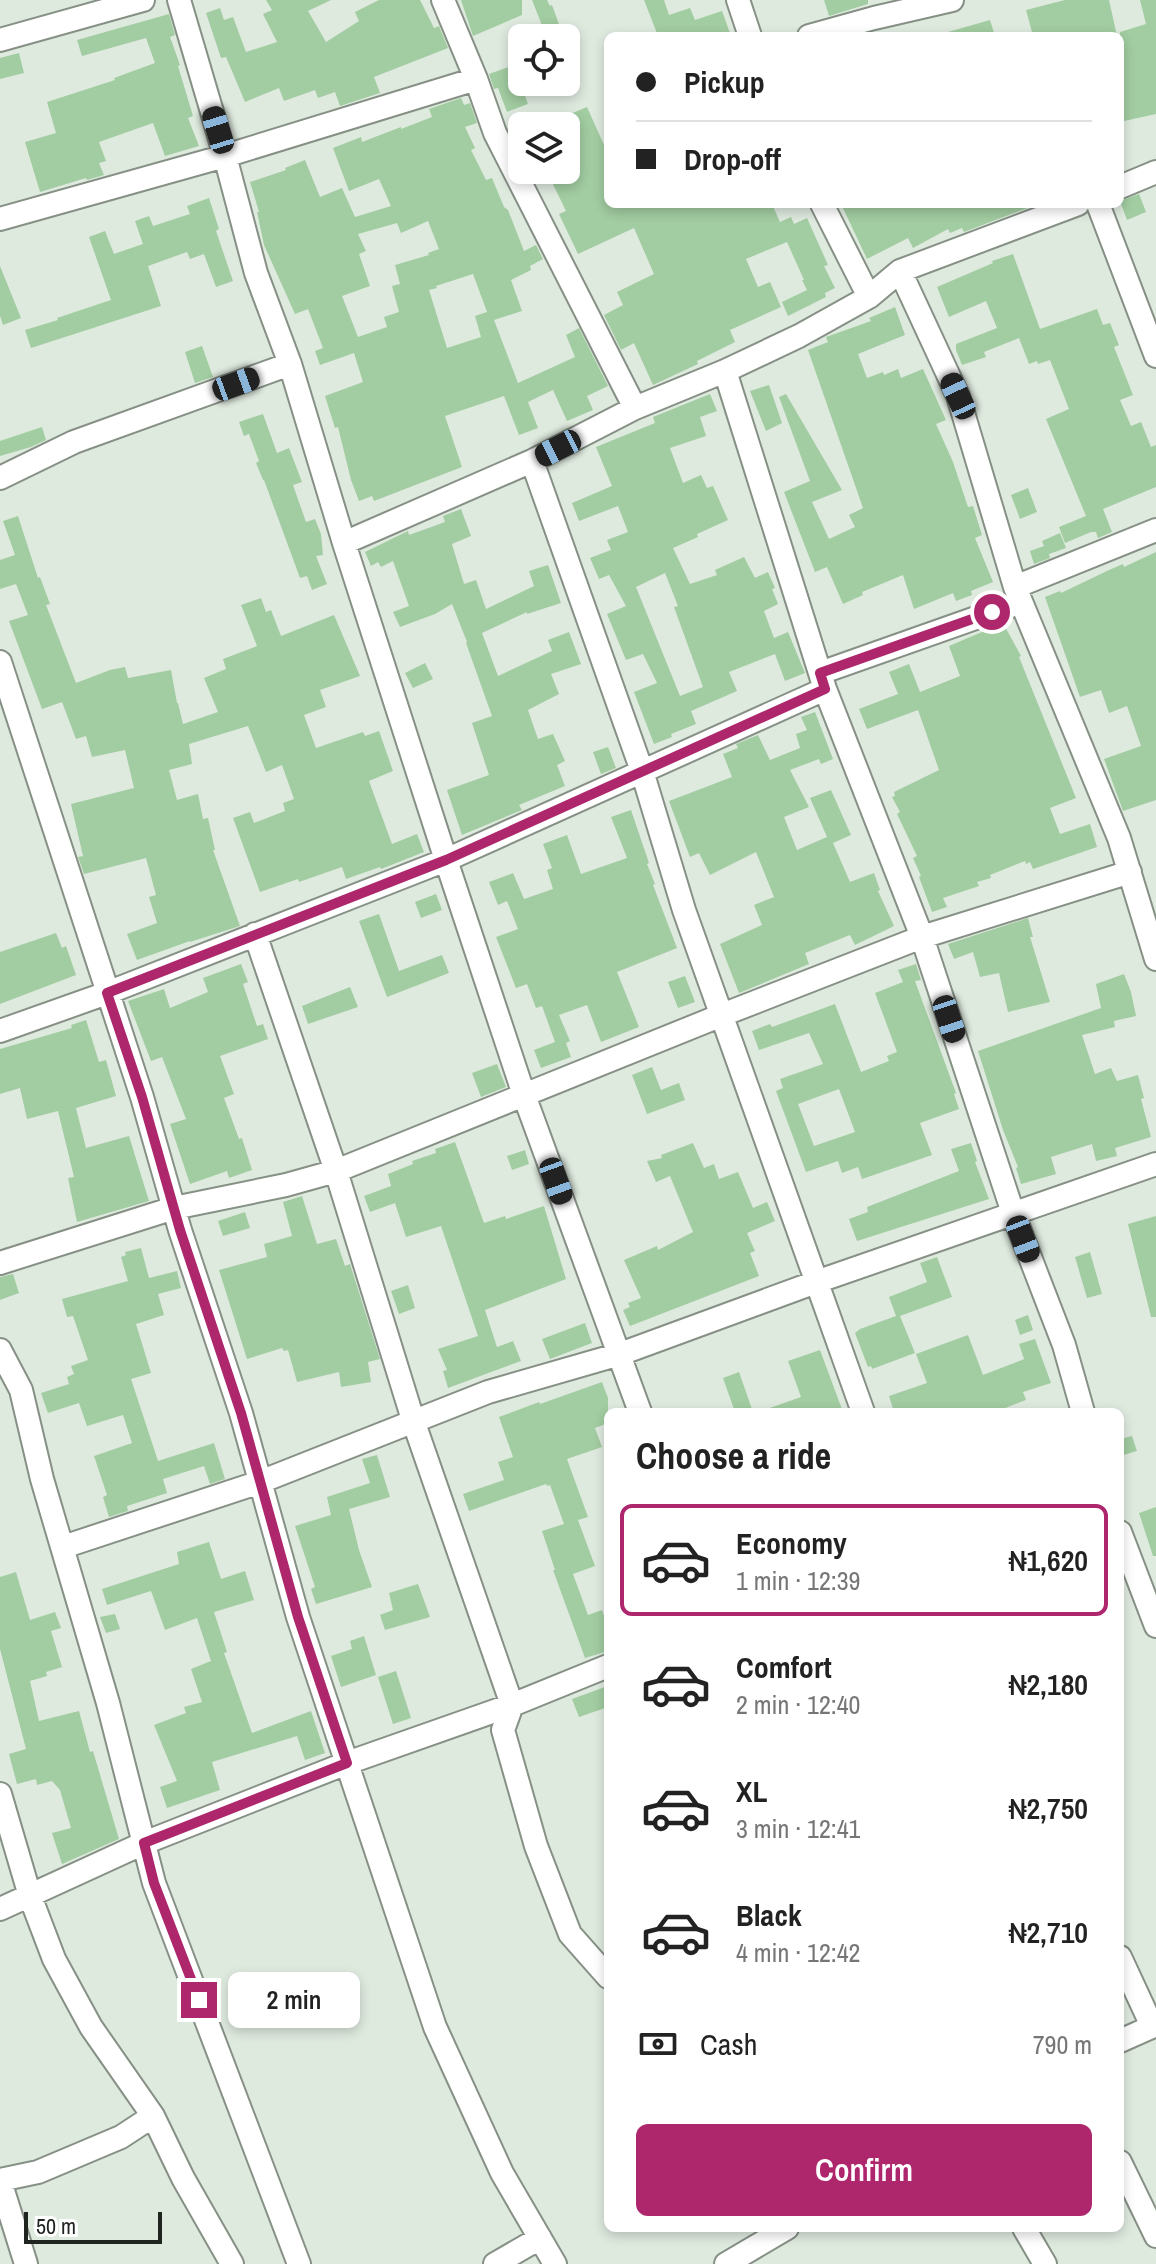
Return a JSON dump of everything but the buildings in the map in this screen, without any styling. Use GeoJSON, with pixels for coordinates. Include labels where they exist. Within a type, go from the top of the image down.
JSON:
{"type":"FeatureCollection","features":[{"type":"Feature","properties":{"kind":"street"},"geometry":{"type":"LineString","coordinates":[[0,40],[143,0]]}},
{"type":"Feature","properties":{"kind":"street"},"geometry":{"type":"LineString","coordinates":[[179,0],[256,273],[290,364],[446,860],[524,1095],[639,1408]]}},
{"type":"Feature","properties":{"kind":"street"},"geometry":{"type":"LineString","coordinates":[[443,0],[495,133],[635,408]]}},
{"type":"Feature","properties":{"kind":"street"},"geometry":{"type":"LineString","coordinates":[[738,0],[749,32]]}},
{"type":"Feature","properties":{"kind":"street"},"geometry":{"type":"LineString","coordinates":[[823,32],[948,0]]}},
{"type":"Feature","properties":{"kind":"street"},"geometry":{"type":"LineString","coordinates":[[0,219],[225,156],[476,79]]}},
{"type":"Feature","properties":{"kind":"street"},"geometry":{"type":"LineString","coordinates":[[1124,185],[1156,172]]}},
{"type":"Feature","properties":{"kind":"street"},"geometry":{"type":"LineString","coordinates":[[824,208],[869,297]]}},
{"type":"Feature","properties":{"kind":"street"},"geometry":{"type":"LineString","coordinates":[[344,543],[532,461],[635,408],[799,336],[869,297],[900,271],[1067,208]]}},
{"type":"Feature","properties":{"kind":"street"},"geometry":{"type":"LineString","coordinates":[[1100,208],[1156,356]]}},
{"type":"Feature","properties":{"kind":"street"},"geometry":{"type":"LineString","coordinates":[[900,271],[958,396],[1018,595],[1119,838],[1156,959]]}},
{"type":"Feature","properties":{"kind":"street"},"geometry":{"type":"LineString","coordinates":[[0,478],[74,442],[290,364]]}},
{"type":"Feature","properties":{"kind":"street"},"geometry":{"type":"LineString","coordinates":[[725,371],[822,681],[922,937],[1013,1213],[1064,1345],[1082,1408]]}},
{"type":"Feature","properties":{"kind":"street"},"geometry":{"type":"LineString","coordinates":[[532,461],[642,771],[684,910],[862,1408]]}},
{"type":"Feature","properties":{"kind":"street"},"geometry":{"type":"LineString","coordinates":[[0,1031],[107,993],[446,860],[642,771],[822,681],[1156,530]]}},
{"type":"Feature","properties":{"kind":"street"},"geometry":{"type":"LineString","coordinates":[[0,663],[142,1097],[174,1208],[241,1413],[298,1617],[435,2027],[502,2173],[555,2264]]}},
{"type":"Feature","properties":{"kind":"street"},"geometry":{"type":"LineString","coordinates":[[0,1263],[174,1208],[286,1185],[336,1171],[922,937],[1130,872]]}},
{"type":"Feature","properties":{"kind":"street"},"geometry":{"type":"LineString","coordinates":[[255,934],[336,1171],[414,1423],[512,1705],[503,1730],[536,1846],[570,1934],[604,1972]]}},
{"type":"Feature","properties":{"kind":"street"},"geometry":{"type":"LineString","coordinates":[[63,1547],[260,1482],[488,1392],[620,1354],[1156,1164]]}},
{"type":"Feature","properties":{"kind":"street"},"geometry":{"type":"LineString","coordinates":[[0,1350],[21,1390],[42,1479],[108,1703],[154,1883],[299,2264]]}},
{"type":"Feature","properties":{"kind":"street"},"geometry":{"type":"LineString","coordinates":[[1124,1542],[1156,1626]]}},
{"type":"Feature","properties":{"kind":"street"},"geometry":{"type":"LineString","coordinates":[[0,1909],[144,1843],[347,1763],[512,1705],[604,1668]]}},
{"type":"Feature","properties":{"kind":"street"},"geometry":{"type":"LineString","coordinates":[[0,1794],[30,1896],[54,1959],[91,2027],[153,2116],[183,2178],[232,2264]]}},
{"type":"Feature","properties":{"kind":"street"},"geometry":{"type":"LineString","coordinates":[[1124,1965],[1154,2025],[1124,2039]]}},
{"type":"Feature","properties":{"kind":"street"},"geometry":{"type":"LineString","coordinates":[[26,2264],[0,2181],[38,2172],[121,2137],[153,2116]]}},
{"type":"Feature","properties":{"kind":"street"},"geometry":{"type":"LineString","coordinates":[[1124,2170],[1156,2236]]}},
{"type":"Feature","properties":{"kind":"street"},"geometry":{"type":"LineString","coordinates":[[1026,2232],[1045,2264]]}},
{"type":"Feature","properties":{"kind":"street"},"geometry":{"type":"LineString","coordinates":[[726,2264],[756,2236]]}},
{"type":"Feature","properties":{"kind":"street"},"geometry":{"type":"LineString","coordinates":[[495,2264],[540,2238]]}},
{"type":"Feature","properties":{"kind":"route"},"geometry":{"type":"LineString","coordinates":[[199,2000],[154,1883],[144,1843],[347,1763],[298,1617],[241,1413],[180,1230],[142,1097],[107,993],[446,860],[825,689],[820,673],[992,612]]}}]}
